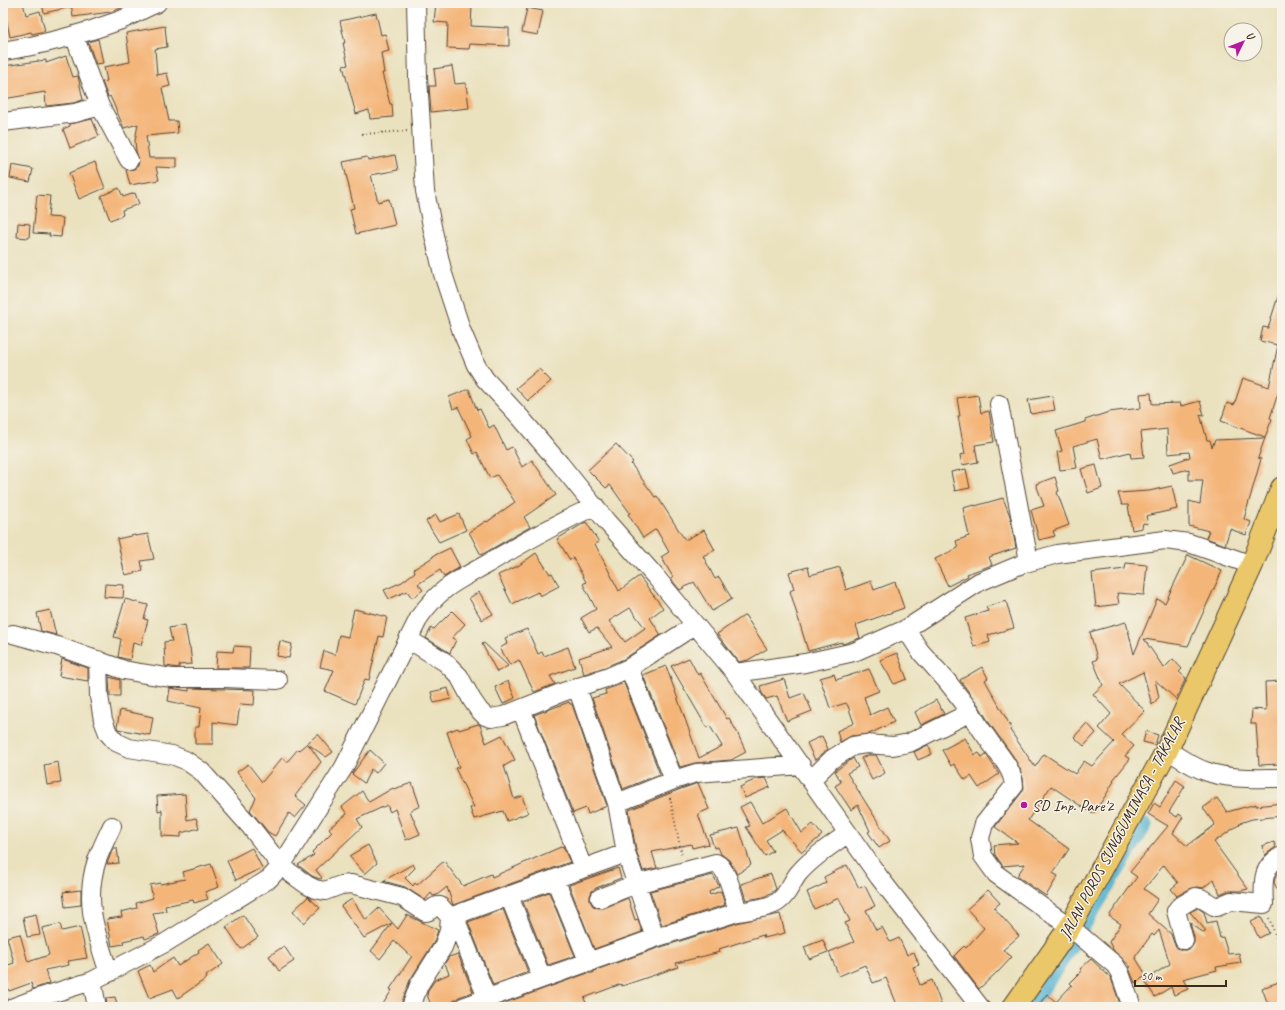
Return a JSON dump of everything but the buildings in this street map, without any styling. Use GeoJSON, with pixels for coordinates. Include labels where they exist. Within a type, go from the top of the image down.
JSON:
{"type":"FeatureCollection","features":[{"type":"Feature","properties":{"kind":"highway","name":"JALAN POROS SUNGGUMINASA - TAKALAR"},"geometry":{"type":"LineString","coordinates":[[1014,1007],[1077,933],[1180,758],[1282,488]]}},
{"type":"Feature","properties":{"kind":"street"},"geometry":{"type":"LineString","coordinates":[[3,51],[34,46],[74,35],[123,19],[157,3]]}},
{"type":"Feature","properties":{"kind":"street"},"geometry":{"type":"LineString","coordinates":[[416,3],[420,130],[425,191],[432,231],[443,274],[470,354],[485,379],[520,417],[735,673],[879,877],[980,1007]]}},
{"type":"Feature","properties":{"kind":"street"},"geometry":{"type":"LineString","coordinates":[[74,35],[100,106],[129,160]]}},
{"type":"Feature","properties":{"kind":"street"},"geometry":{"type":"LineString","coordinates":[[3,122],[75,113],[100,106]]}},
{"type":"Feature","properties":{"kind":"street"},"geometry":{"type":"LineString","coordinates":[[999,404],[1029,561]]}},
{"type":"Feature","properties":{"kind":"street"},"geometry":{"type":"LineString","coordinates":[[14,1007],[40,997],[92,981],[165,943],[276,874],[344,767],[420,616],[432,599],[463,576],[535,536],[595,506]]}},
{"type":"Feature","properties":{"kind":"street"},"geometry":{"type":"LineString","coordinates":[[735,673],[805,663],[854,652],[906,629],[979,582],[1029,561],[1064,553],[1164,540],[1189,543],[1252,565]]}},
{"type":"Feature","properties":{"kind":"street"},"geometry":{"type":"LineString","coordinates":[[408,639],[445,662],[459,676],[472,700],[485,716],[491,718],[504,716],[577,686],[608,677],[630,668],[695,625]]}},
{"type":"Feature","properties":{"kind":"street"},"geometry":{"type":"LineString","coordinates":[[906,629],[920,651],[946,680],[971,712],[978,725],[1014,778],[1014,786],[984,824],[980,838],[983,856],[996,874],[1077,933],[1115,965],[1120,973],[1132,1007]]}},
{"type":"Feature","properties":{"kind":"street"},"geometry":{"type":"LineString","coordinates":[[13,634],[58,646],[124,670],[172,678],[278,680]]}},
{"type":"Feature","properties":{"kind":"street"},"geometry":{"type":"LineString","coordinates":[[98,660],[99,696],[103,720],[108,733],[116,742],[129,748],[172,754],[185,760],[201,771],[250,826],[282,866],[307,886],[315,890],[325,891],[340,885],[351,884],[402,897],[425,912],[433,907],[440,906],[452,916],[487,998]]}},
{"type":"Feature","properties":{"kind":"street"},"geometry":{"type":"LineString","coordinates":[[630,668],[671,782]]}},
{"type":"Feature","properties":{"kind":"street"},"geometry":{"type":"LineString","coordinates":[[577,686],[617,803],[626,853],[655,938]]}},
{"type":"Feature","properties":{"kind":"street"},"geometry":{"type":"LineString","coordinates":[[521,709],[583,868]]}},
{"type":"Feature","properties":{"kind":"street"},"geometry":{"type":"LineString","coordinates":[[617,803],[671,782],[704,772],[806,773],[853,746],[866,744],[900,746],[971,712]]}},
{"type":"Feature","properties":{"kind":"street"},"geometry":{"type":"LineString","coordinates":[[1180,758],[1206,771],[1223,776],[1282,778]]}},
{"type":"Feature","properties":{"kind":"street"},"geometry":{"type":"LineString","coordinates":[[109,972],[91,916],[91,903],[92,886],[97,861],[112,826]]}},
{"type":"Feature","properties":{"kind":"street"},"geometry":{"type":"LineString","coordinates":[[463,1007],[542,978],[589,963],[655,938],[738,912],[772,905],[784,896],[799,873],[824,851],[848,833]]}},
{"type":"Feature","properties":{"kind":"street"},"geometry":{"type":"LineString","coordinates":[[452,916],[626,853]]}},
{"type":"Feature","properties":{"kind":"street"},"geometry":{"type":"LineString","coordinates":[[1184,940],[1176,911],[1179,907],[1196,897],[1201,898],[1217,907],[1231,901],[1264,904],[1263,887],[1265,874],[1272,862],[1282,856]]}},
{"type":"Feature","properties":{"kind":"street"},"geometry":{"type":"LineString","coordinates":[[600,898],[636,884],[716,863],[722,867],[726,875],[738,912]]}},
{"type":"Feature","properties":{"kind":"street"},"geometry":{"type":"LineString","coordinates":[[555,879],[589,963]]}},
{"type":"Feature","properties":{"kind":"street"},"geometry":{"type":"LineString","coordinates":[[509,896],[542,978]]}},
{"type":"Feature","properties":{"kind":"street"},"geometry":{"type":"LineString","coordinates":[[418,1002],[427,972],[443,947],[452,916]]}},
{"type":"Feature","properties":{"kind":"street"},"geometry":{"type":"LineString","coordinates":[[92,981],[97,1007]]}},
{"type":"Feature","properties":{"kind":"path"},"geometry":{"type":"LineString","coordinates":[[362,134],[420,130]]}},
{"type":"Feature","properties":{"kind":"path"},"geometry":{"type":"LineString","coordinates":[[671,782],[684,872]]}},
{"type":"Feature","properties":{"kind":"path"},"geometry":{"type":"LineString","coordinates":[[1264,904],[1282,953]]}},
{"type":"Feature","properties":{"kind":"waterway"},"geometry":{"type":"LineString","coordinates":[[1032,1007],[1080,933],[1146,825]]}},
{"type":"Feature","properties":{"kind":"place","name":"SD Inp. Pare'2"},"geometry":{"type":"Point","coordinates":[1024,805]}}]}
